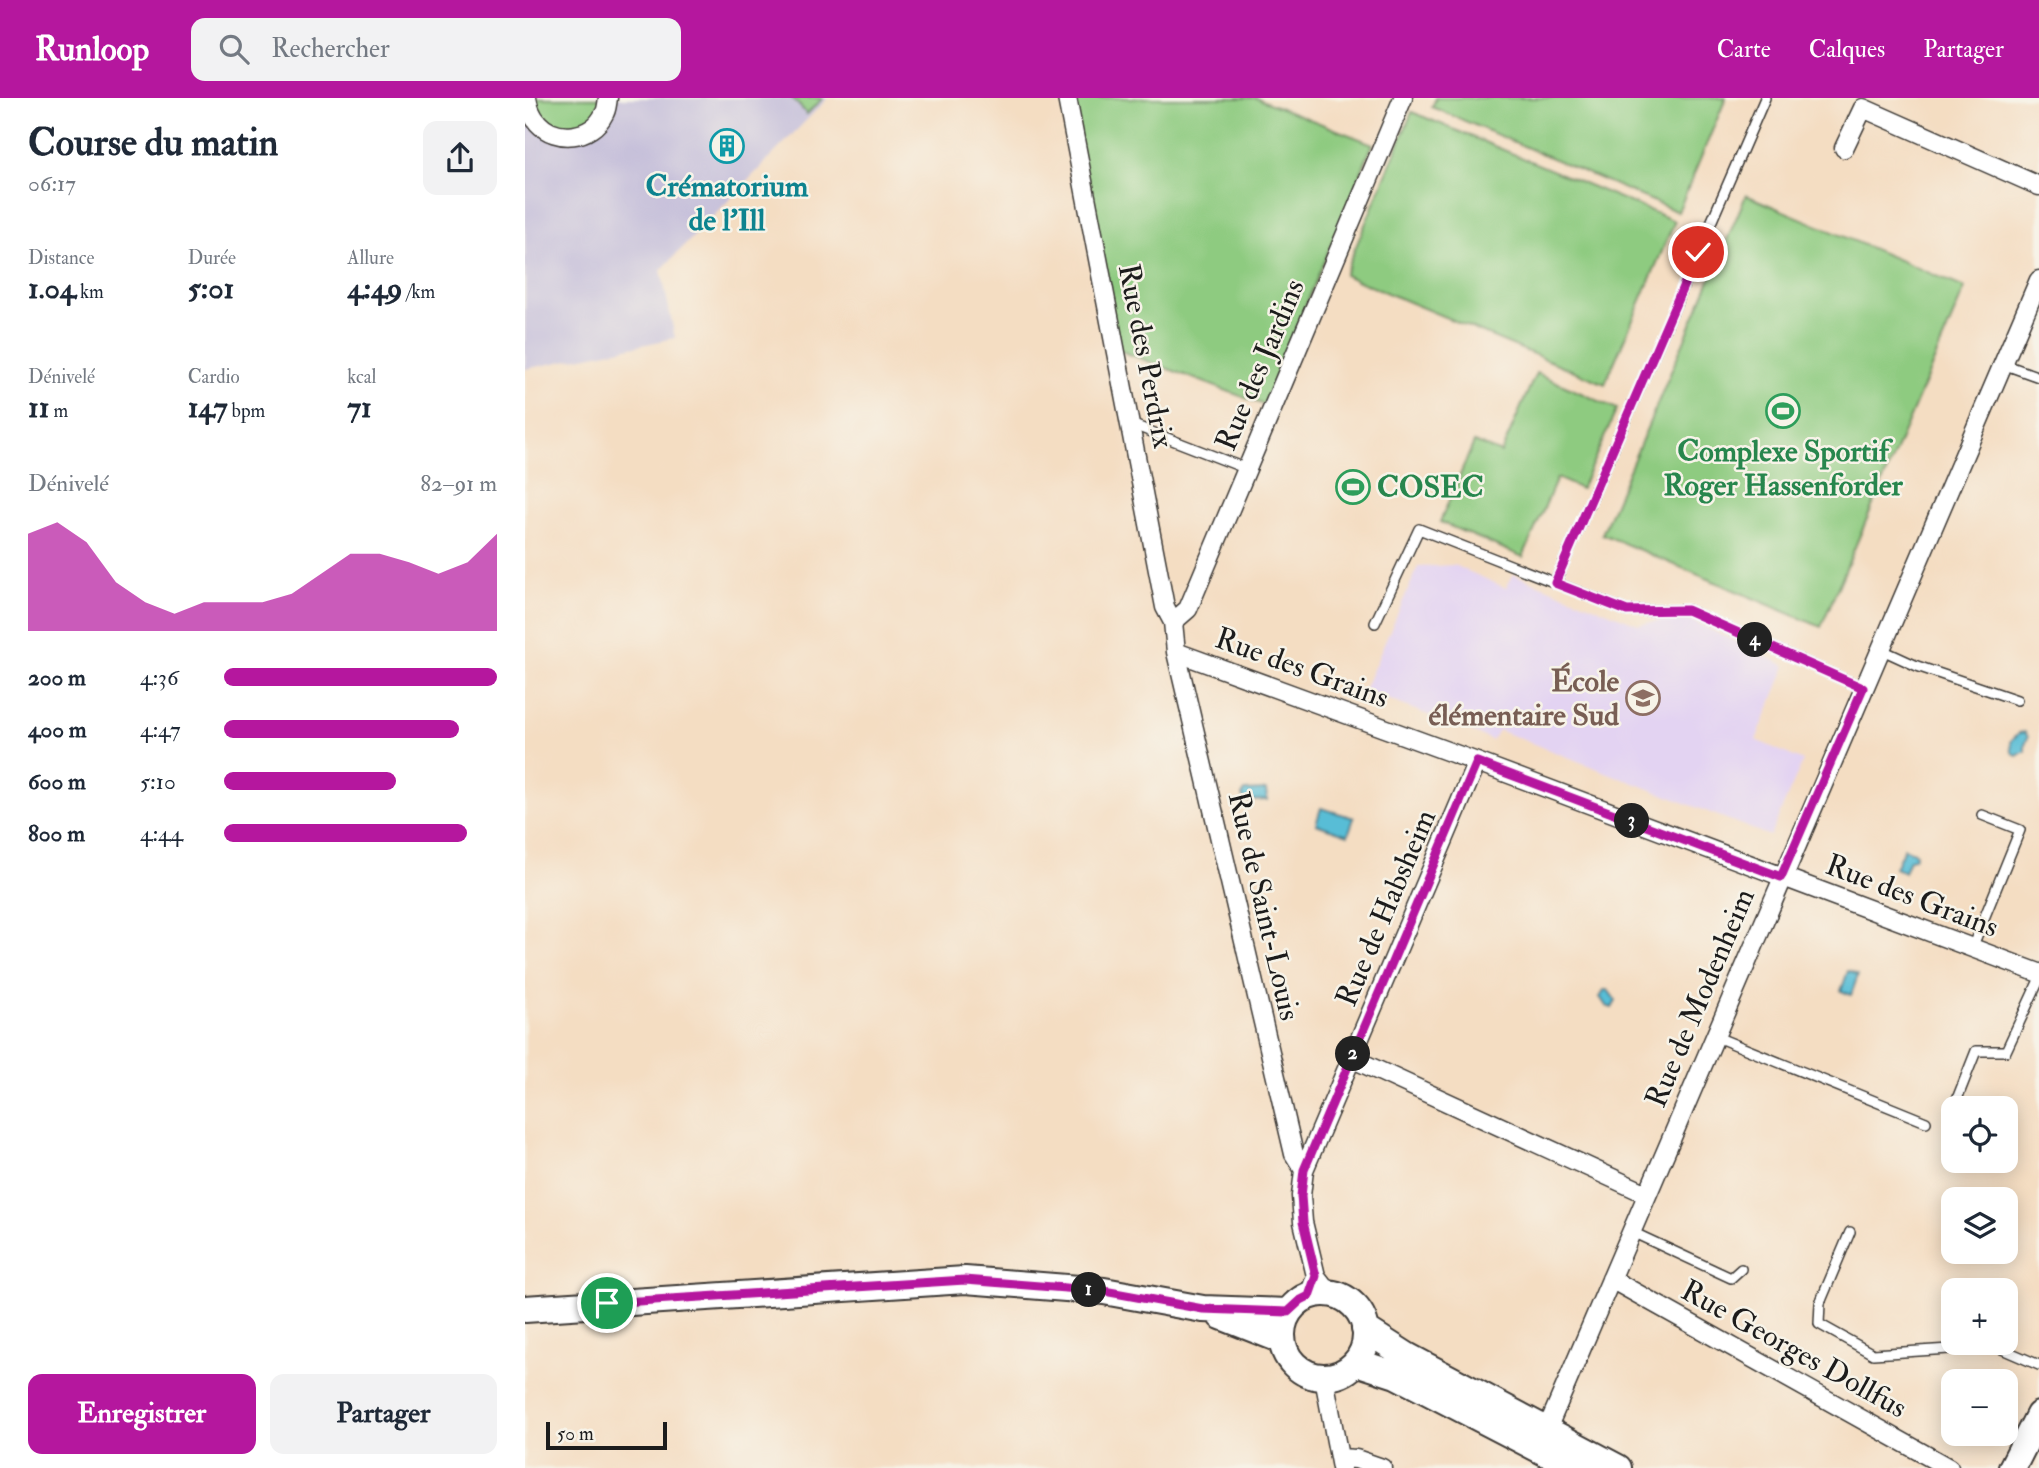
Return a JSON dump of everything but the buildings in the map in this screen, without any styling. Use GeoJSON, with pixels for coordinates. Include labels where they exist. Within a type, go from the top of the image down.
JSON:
{"type":"FeatureCollection","features":[{"type":"Feature","properties":{"kind":"main road"},"geometry":{"type":"LineString","coordinates":[[525,1309],[965,1280],[1104,1291],[1203,1309],[1282,1340]]}},
{"type":"Feature","properties":{"kind":"main road"},"geometry":{"type":"LineString","coordinates":[[1203,1309],[1311,1294],[1349,1302],[1363,1319],[1364,1346],[1356,1362],[1336,1376],[1324,1378],[1301,1371],[1285,1352],[1283,1326],[1311,1294]]}},
{"type":"Feature","properties":{"kind":"main road"},"geometry":{"type":"LineString","coordinates":[[1365,1329],[1543,1438],[1576,1468]]}},
{"type":"Feature","properties":{"kind":"main road"},"geometry":{"type":"LineString","coordinates":[[1356,1362],[1396,1375],[1618,1468]]}},
{"type":"Feature","properties":{"kind":"main road"},"geometry":{"type":"LineString","coordinates":[[2012,1468],[2039,1415]]}},
{"type":"Feature","properties":{"kind":"street"},"geometry":{"type":"LineString","coordinates":[[527,98],[531,113],[540,125],[553,134],[567,136],[582,134],[595,126],[604,114],[608,98]]}},
{"type":"Feature","properties":{"kind":"street","name":"Rue des Perdrix"},"geometry":{"type":"LineString","coordinates":[[1067,98],[1165,607],[1173,622]]}},
{"type":"Feature","properties":{"kind":"street","name":"Rue des Jardins"},"geometry":{"type":"LineString","coordinates":[[1173,622],[1188,609],[1403,98]]}},
{"type":"Feature","properties":{"kind":"street"},"geometry":{"type":"LineString","coordinates":[[1844,148],[1864,103],[2039,186]]}},
{"type":"Feature","properties":{"kind":"street","name":"Rue de Modenheim"},"geometry":{"type":"LineString","coordinates":[[1543,1438],[1781,877],[2039,280]]}},
{"type":"Feature","properties":{"kind":"street"},"geometry":{"type":"LineString","coordinates":[[1173,622],[1175,652]]}},
{"type":"Feature","properties":{"kind":"street","name":"Rue des Grains"},"geometry":{"type":"LineString","coordinates":[[1175,652],[2039,973]]}},
{"type":"Feature","properties":{"kind":"street","name":"Rue de Saint-Louis"},"geometry":{"type":"LineString","coordinates":[[1175,652],[1294,1154],[1304,1170]]}},
{"type":"Feature","properties":{"kind":"street","name":"Rue de Habsheim"},"geometry":{"type":"LineString","coordinates":[[1311,1294],[1301,1196],[1304,1170],[1477,762]]}},
{"type":"Feature","properties":{"kind":"street"},"geometry":{"type":"LineString","coordinates":[[1352,1059],[1647,1194]]}},
{"type":"Feature","properties":{"kind":"street","name":"Rue Georges Dollfus"},"geometry":{"type":"LineString","coordinates":[[1611,1279],[1949,1468]]}},
{"type":"Feature","properties":{"kind":"street"},"geometry":{"type":"LineString","coordinates":[[1324,1378],[1340,1463],[1356,1459],[1382,1468]]}},
{"type":"Feature","properties":{"kind":"lane"},"geometry":{"type":"LineString","coordinates":[[1555,583],[1765,98]]}},
{"type":"Feature","properties":{"kind":"lane"},"geometry":{"type":"LineString","coordinates":[[2003,364],[2039,377]]}},
{"type":"Feature","properties":{"kind":"lane"},"geometry":{"type":"LineString","coordinates":[[1131,424],[1247,469]]}},
{"type":"Feature","properties":{"kind":"lane"},"geometry":{"type":"LineString","coordinates":[[1375,623],[1419,529],[1627,611],[1687,610],[1863,688]]}},
{"type":"Feature","properties":{"kind":"lane"},"geometry":{"type":"LineString","coordinates":[[1880,649],[1917,666],[2017,700]]}},
{"type":"Feature","properties":{"kind":"lane"},"geometry":{"type":"LineString","coordinates":[[1972,948],[2020,830],[1982,815]]}},
{"type":"Feature","properties":{"kind":"lane"},"geometry":{"type":"LineString","coordinates":[[1958,1096],[1976,1051],[2006,1051],[2039,981]]}},
{"type":"Feature","properties":{"kind":"lane"},"geometry":{"type":"LineString","coordinates":[[1714,1036],[1926,1122]]}},
{"type":"Feature","properties":{"kind":"lane"},"geometry":{"type":"LineString","coordinates":[[1632,1231],[1731,1278],[1741,1269]]}},
{"type":"Feature","properties":{"kind":"lane"},"geometry":{"type":"LineString","coordinates":[[1850,1232],[1820,1303],[1819,1324],[1873,1354],[1995,1346],[2039,1365]]}},
{"type":"Feature","properties":{"kind":"shaded area"},"geometry":{"type":"Polygon","coordinates":[[[525,98],[828,98],[661,270],[675,338],[525,369],[525,98]]]}},
{"type":"Feature","properties":{"kind":"shaded area","name":"École élémentaire Sud"},"geometry":{"type":"Polygon","coordinates":[[[1454,565],[1506,588],[1513,574],[1638,624],[1663,620],[1692,621],[1786,666],[1756,740],[1803,761],[1770,836],[1498,730],[1492,740],[1364,690],[1418,567],[1454,565]]]}},
{"type":"Feature","properties":{"kind":"green space"},"geometry":{"type":"Polygon","coordinates":[[[534,98],[603,98],[592,122],[559,130],[541,117],[534,98]]]}},
{"type":"Feature","properties":{"kind":"green space"},"geometry":{"type":"Polygon","coordinates":[[[792,98],[823,98],[807,114],[792,98]]]}},
{"type":"Feature","properties":{"kind":"green space"},"geometry":{"type":"Polygon","coordinates":[[[1071,98],[1256,98],[1373,144],[1264,405],[1113,348],[1071,98]]]}},
{"type":"Feature","properties":{"kind":"green space"},"geometry":{"type":"Polygon","coordinates":[[[1436,98],[1726,98],[1678,212],[1432,107],[1436,98]]]}},
{"type":"Feature","properties":{"kind":"green space"},"geometry":{"type":"Polygon","coordinates":[[[1412,112],[1675,221],[1605,384],[1344,275],[1412,112]]]}},
{"type":"Feature","properties":{"kind":"green space","name":"Complexe Sportif Roger Hassenforder"},"geometry":{"type":"Polygon","coordinates":[[[1746,195],[1965,288],[1821,627],[1602,534],[1746,195]]]}},
{"type":"Feature","properties":{"kind":"green space"},"geometry":{"type":"Polygon","coordinates":[[[1536,373],[1617,409],[1581,489],[1557,478],[1523,557],[1440,522],[1474,442],[1501,453],[1536,373]]]}},
{"type":"Feature","properties":{"kind":"water"},"geometry":{"type":"Polygon","coordinates":[[[2025,732],[2028,737],[2025,751],[2017,756],[2012,752],[2011,741],[2019,733],[2025,732]]]}},
{"type":"Feature","properties":{"kind":"water"},"geometry":{"type":"Polygon","coordinates":[[[1266,790],[1267,800],[1245,801],[1242,796],[1245,791],[1266,790]]]}},
{"type":"Feature","properties":{"kind":"water"},"geometry":{"type":"Polygon","coordinates":[[[1321,808],[1354,818],[1348,835],[1316,824],[1321,808]]]}},
{"type":"Feature","properties":{"kind":"water"},"geometry":{"type":"Polygon","coordinates":[[[1904,848],[1916,853],[1914,858],[1909,859],[1904,872],[1895,868],[1904,848]]]}},
{"type":"Feature","properties":{"kind":"water"},"geometry":{"type":"Polygon","coordinates":[[[1848,971],[1858,975],[1851,995],[1841,991],[1848,971]]]}},
{"type":"Feature","properties":{"kind":"water"},"geometry":{"type":"Polygon","coordinates":[[[1604,990],[1608,990],[1616,1001],[1612,1008],[1606,1006],[1600,997],[1604,990]]]}},
{"type":"Feature","properties":{"kind":"place","name":"Crématorium de l'Ill"},"geometry":{"type":"Point","coordinates":[727,146]}},
{"type":"Feature","properties":{"kind":"place","name":"Complexe Sportif Roger Hassenforder"},"geometry":{"type":"Point","coordinates":[1783,411]}},
{"type":"Feature","properties":{"kind":"place","name":"COSEC"},"geometry":{"type":"Point","coordinates":[1353,487]}},
{"type":"Feature","properties":{"kind":"place","name":"École élémentaire Sud"},"geometry":{"type":"Point","coordinates":[1643,698]}},
{"type":"Feature","properties":{"kind":"route"},"geometry":{"type":"LineString","coordinates":[[607,1303],[965,1280],[1104,1291],[1203,1309],[1288,1312],[1309,1296],[1316,1276],[1303,1222],[1301,1196],[1304,1170],[1477,762],[1781,877],[1863,688],[1687,610],[1627,611],[1555,583],[1698,252]]}}]}
